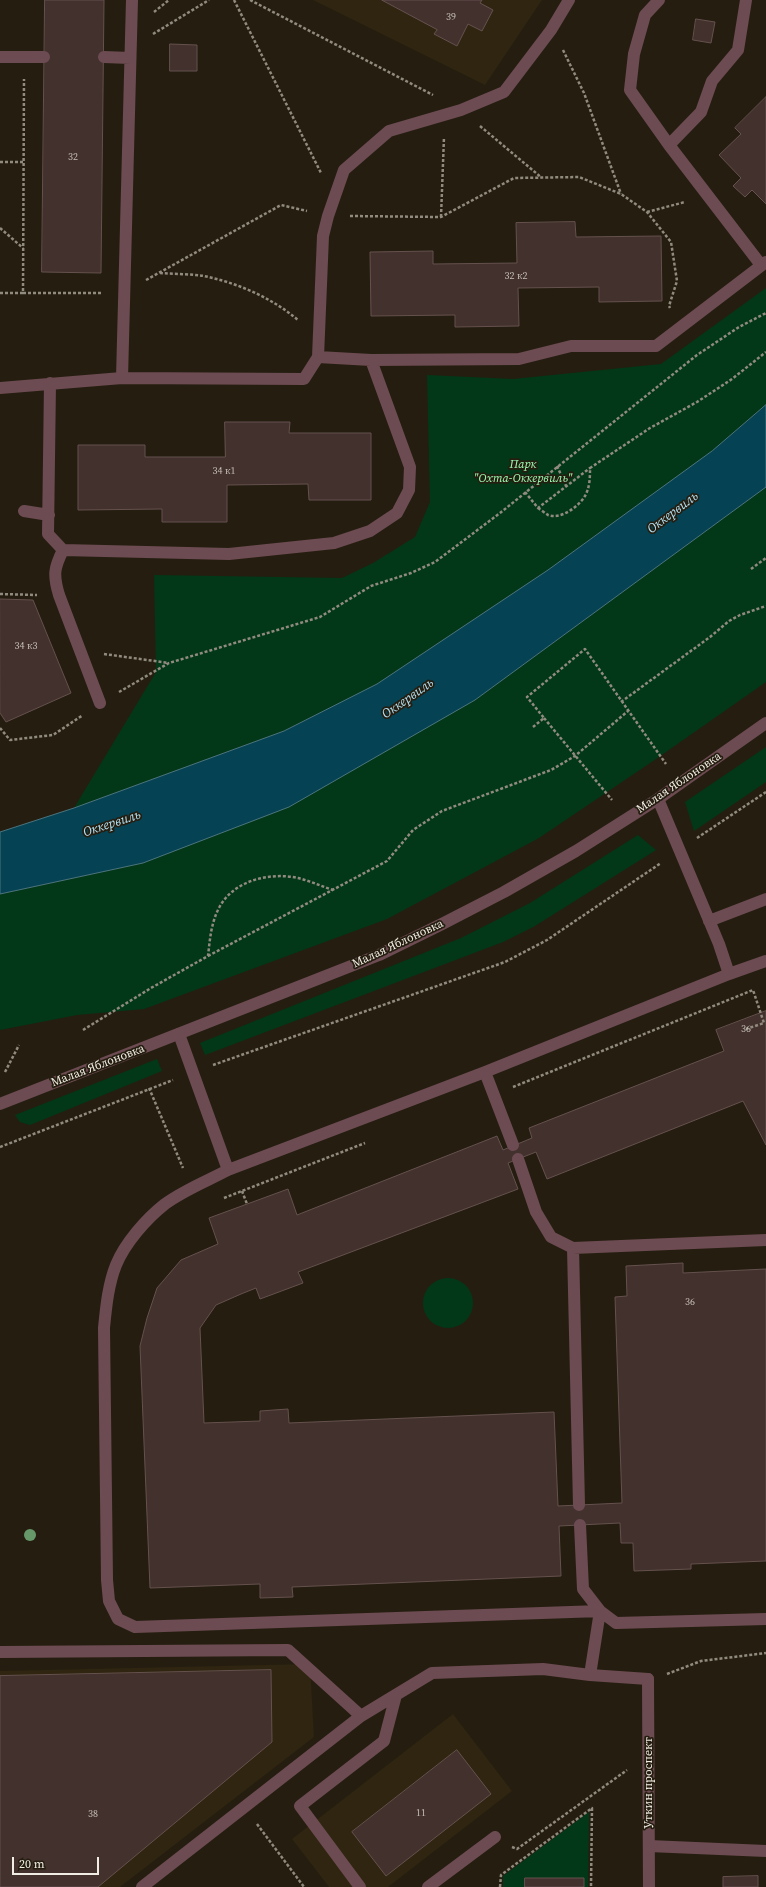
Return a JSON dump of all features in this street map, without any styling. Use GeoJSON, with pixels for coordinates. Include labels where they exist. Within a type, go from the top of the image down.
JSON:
{"type":"FeatureCollection","features":[{"type":"Feature","properties":{"kind":"street"},"geometry":{"type":"LineString","coordinates":[[122,378],[132,0]]}},
{"type":"Feature","properties":{"kind":"street"},"geometry":{"type":"LineString","coordinates":[[0,388],[122,378],[304,379],[318,357],[323,236],[328,216],[344,170],[389,131],[461,110],[504,92],[551,30],[569,0]]}},
{"type":"Feature","properties":{"kind":"street"},"geometry":{"type":"LineString","coordinates":[[318,357],[371,360],[519,359],[571,346],[656,346],[764,264],[708,196],[630,90],[634,54],[645,15],[658,0]]}},
{"type":"Feature","properties":{"kind":"street"},"geometry":{"type":"LineString","coordinates":[[669,145],[701,112],[712,81],[738,50],[746,0]]}},
{"type":"Feature","properties":{"kind":"street"},"geometry":{"type":"LineString","coordinates":[[104,57],[130,52]]}},
{"type":"Feature","properties":{"kind":"street"},"geometry":{"type":"LineString","coordinates":[[0,57],[44,57]]}},
{"type":"Feature","properties":{"kind":"street"},"geometry":{"type":"LineString","coordinates":[[50,383],[48,534],[63,550],[229,554],[334,543],[370,531],[397,513],[409,490],[410,467],[371,360]]}},
{"type":"Feature","properties":{"kind":"street"},"geometry":{"type":"LineString","coordinates":[[24,512],[49,515]]}},
{"type":"Feature","properties":{"kind":"street"},"geometry":{"type":"LineString","coordinates":[[63,550],[56,563],[54,578],[100,703]]}},
{"type":"Feature","properties":{"kind":"street","name":"Малая Яблоновка"},"geometry":{"type":"LineString","coordinates":[[0,1104],[379,955],[442,924],[504,892],[576,851],[658,799],[766,723]]}},
{"type":"Feature","properties":{"kind":"street"},"geometry":{"type":"LineString","coordinates":[[658,799],[709,921],[729,974]]}},
{"type":"Feature","properties":{"kind":"street"},"geometry":{"type":"LineString","coordinates":[[709,921],[766,899]]}},
{"type":"Feature","properties":{"kind":"street"},"geometry":{"type":"LineString","coordinates":[[600,1611],[135,1627],[118,1619],[108,1601],[104,1328],[109,1292],[115,1266],[127,1244],[166,1204],[228,1170],[485,1072],[729,974],[766,961]]}},
{"type":"Feature","properties":{"kind":"street"},"geometry":{"type":"LineString","coordinates":[[178,1034],[228,1170]]}},
{"type":"Feature","properties":{"kind":"street"},"geometry":{"type":"LineString","coordinates":[[485,1072],[513,1145]]}},
{"type":"Feature","properties":{"kind":"street"},"geometry":{"type":"LineString","coordinates":[[518,1159],[536,1212],[551,1237],[573,1248],[766,1240]]}},
{"type":"Feature","properties":{"kind":"street"},"geometry":{"type":"LineString","coordinates":[[573,1248],[579,1505]]}},
{"type":"Feature","properties":{"kind":"street"},"geometry":{"type":"LineString","coordinates":[[580,1525],[583,1589],[600,1611],[616,1623],[766,1619]]}},
{"type":"Feature","properties":{"kind":"street"},"geometry":{"type":"LineString","coordinates":[[590,1676],[600,1611]]}},
{"type":"Feature","properties":{"kind":"street"},"geometry":{"type":"LineString","coordinates":[[0,1652],[288,1650],[362,1716]]}},
{"type":"Feature","properties":{"kind":"street"},"geometry":{"type":"LineString","coordinates":[[142,1887],[362,1716],[432,1673],[543,1669],[590,1676],[648,1679]]}},
{"type":"Feature","properties":{"kind":"street","name":"Уткин проспект"},"geometry":{"type":"LineString","coordinates":[[648,1679],[649,1887]]}},
{"type":"Feature","properties":{"kind":"street"},"geometry":{"type":"LineString","coordinates":[[360,1887],[300,1806],[384,1741],[396,1695]]}},
{"type":"Feature","properties":{"kind":"street"},"geometry":{"type":"LineString","coordinates":[[428,1887],[495,1837]]}},
{"type":"Feature","properties":{"kind":"street"},"geometry":{"type":"LineString","coordinates":[[649,1846],[766,1851]]}},
{"type":"Feature","properties":{"kind":"path"},"geometry":{"type":"LineString","coordinates":[[130,52],[209,0]]}},
{"type":"Feature","properties":{"kind":"path"},"geometry":{"type":"LineString","coordinates":[[234,0],[334,199]]}},
{"type":"Feature","properties":{"kind":"path"},"geometry":{"type":"LineString","coordinates":[[250,0],[461,110],[542,178]]}},
{"type":"Feature","properties":{"kind":"path"},"geometry":{"type":"LineString","coordinates":[[551,30],[584,93],[621,194]]}},
{"type":"Feature","properties":{"kind":"path"},"geometry":{"type":"LineString","coordinates":[[23,293],[24,57]]}},
{"type":"Feature","properties":{"kind":"path"},"geometry":{"type":"LineString","coordinates":[[441,217],[444,115]]}},
{"type":"Feature","properties":{"kind":"path"},"geometry":{"type":"LineString","coordinates":[[0,162],[23,162]]}},
{"type":"Feature","properties":{"kind":"path"},"geometry":{"type":"LineString","coordinates":[[0,294],[124,292],[281,205],[328,216],[441,217],[514,178],[579,177],[621,194],[647,212],[671,242],[677,281],[669,306],[683,325]]}},
{"type":"Feature","properties":{"kind":"path"},"geometry":{"type":"LineString","coordinates":[[647,212],[708,196]]}},
{"type":"Feature","properties":{"kind":"path"},"geometry":{"type":"LineString","coordinates":[[0,228],[23,248]]}},
{"type":"Feature","properties":{"kind":"path"},"geometry":{"type":"LineString","coordinates":[[159,273],[203,276],[246,288],[285,309],[319,337]]}},
{"type":"Feature","properties":{"kind":"path"},"geometry":{"type":"LineString","coordinates":[[0,728],[10,740],[53,735],[100,703],[169,663],[320,617],[371,586],[411,573],[435,562],[697,355],[739,327],[766,313]]}},
{"type":"Feature","properties":{"kind":"path"},"geometry":{"type":"LineString","coordinates":[[538,508],[590,468],[650,428],[697,402],[732,379],[766,352]]}},
{"type":"Feature","properties":{"kind":"path"},"geometry":{"type":"LineString","coordinates":[[558,466],[566,486]]}},
{"type":"Feature","properties":{"kind":"path"},"geometry":{"type":"LineString","coordinates":[[525,492],[538,508],[549,516],[563,514],[578,504],[585,495],[590,482],[590,468]]}},
{"type":"Feature","properties":{"kind":"path"},"geometry":{"type":"LineString","coordinates":[[751,569],[766,558]]}},
{"type":"Feature","properties":{"kind":"path"},"geometry":{"type":"LineString","coordinates":[[0,594],[59,595]]}},
{"type":"Feature","properties":{"kind":"path"},"geometry":{"type":"LineString","coordinates":[[621,702],[710,637],[729,621],[740,614],[766,606]]}},
{"type":"Feature","properties":{"kind":"path"},"geometry":{"type":"LineString","coordinates":[[612,800],[527,697],[585,649],[666,764]]}},
{"type":"Feature","properties":{"kind":"path"},"geometry":{"type":"LineString","coordinates":[[80,651],[169,663]]}},
{"type":"Feature","properties":{"kind":"path"},"geometry":{"type":"LineString","coordinates":[[83,1030],[151,988],[208,956],[387,861],[413,830],[437,814],[467,801],[551,770],[575,756],[628,711]]}},
{"type":"Feature","properties":{"kind":"path"},"geometry":{"type":"LineString","coordinates":[[534,727],[544,718]]}},
{"type":"Feature","properties":{"kind":"path"},"geometry":{"type":"LineString","coordinates":[[0,1148],[148,1088],[505,962],[547,940],[766,792]]}},
{"type":"Feature","properties":{"kind":"path"},"geometry":{"type":"LineString","coordinates":[[208,956],[210,932],[220,906],[228,895],[238,888],[266,876],[284,876],[298,878],[333,890]]}},
{"type":"Feature","properties":{"kind":"path"},"geometry":{"type":"LineString","coordinates":[[746,1029],[764,1023],[761,1013]]}},
{"type":"Feature","properties":{"kind":"path"},"geometry":{"type":"LineString","coordinates":[[5,1072],[19,1045]]}},
{"type":"Feature","properties":{"kind":"path"},"geometry":{"type":"LineString","coordinates":[[148,1088],[167,1129]]}},
{"type":"Feature","properties":{"kind":"path"},"geometry":{"type":"LineString","coordinates":[[242,1191],[247,1204]]}},
{"type":"Feature","properties":{"kind":"path"},"geometry":{"type":"LineString","coordinates":[[648,1679],[673,1672],[701,1661],[766,1653]]}},
{"type":"Feature","properties":{"kind":"path"},"geometry":{"type":"LineString","coordinates":[[495,1837],[517,1849],[649,1754]]}},
{"type":"Feature","properties":{"kind":"path"},"geometry":{"type":"LineString","coordinates":[[245,1808],[304,1887]]}},
{"type":"Feature","properties":{"kind":"path"},"geometry":{"type":"LineString","coordinates":[[500,1887],[500,1875],[592,1808],[591,1887]]}},
{"type":"Feature","properties":{"kind":"shaded area"},"geometry":{"type":"Polygon","coordinates":[[[313,0],[542,0],[485,85],[313,0]]]}},
{"type":"Feature","properties":{"kind":"shaded area"},"geometry":{"type":"Polygon","coordinates":[[[310,1664],[314,1737],[120,1887],[0,1887],[0,1671],[310,1664]]]}},
{"type":"Feature","properties":{"kind":"shaded area"},"geometry":{"type":"Polygon","coordinates":[[[453,1714],[512,1791],[388,1887],[329,1887],[292,1839],[453,1714]]]}},
{"type":"Feature","properties":{"kind":"green space","name":"Парк \"Охта-Оккервиль\""},"geometry":{"type":"Polygon","coordinates":[[[766,288],[766,405],[712,451],[548,570],[377,684],[284,731],[74,808],[156,672],[154,575],[342,578],[373,563],[415,537],[430,502],[427,375],[513,379],[661,364],[766,288]]]}},
{"type":"Feature","properties":{"kind":"green space"},"geometry":{"type":"Polygon","coordinates":[[[766,487],[766,682],[539,838],[387,919],[144,1009],[77,1015],[0,1030],[0,894],[143,863],[475,700],[766,487]]]}},
{"type":"Feature","properties":{"kind":"green space"},"geometry":{"type":"Polygon","coordinates":[[[766,747],[766,782],[694,831],[685,802],[766,747]]]}},
{"type":"Feature","properties":{"kind":"green space"},"geometry":{"type":"Polygon","coordinates":[[[638,835],[656,850],[535,926],[503,942],[205,1055],[200,1043],[461,938],[530,903],[638,835]]]}},
{"type":"Feature","properties":{"kind":"green space"},"geometry":{"type":"Polygon","coordinates":[[[157,1059],[162,1071],[30,1125],[20,1122],[15,1115],[157,1059]]]}},
{"type":"Feature","properties":{"kind":"green space"},"geometry":{"type":"Polygon","coordinates":[[[448,1278],[457,1280],[468,1289],[473,1303],[471,1312],[462,1323],[448,1328],[439,1326],[428,1317],[423,1303],[425,1294],[434,1283],[448,1278]]]}},
{"type":"Feature","properties":{"kind":"green space"},"geometry":{"type":"Polygon","coordinates":[[[589,1812],[588,1887],[503,1887],[503,1876],[589,1812]]]}},
{"type":"Feature","properties":{"kind":"water","name":"Оккервиль"},"geometry":{"type":"Polygon","coordinates":[[[766,405],[766,487],[475,700],[289,807],[143,863],[0,894],[0,832],[74,808],[284,731],[377,684],[548,570],[712,451],[766,405]]]}},
{"type":"Feature","properties":{"kind":"building"},"geometry":{"type":"Polygon","coordinates":[[[45,0],[104,0],[101,273],[42,272],[45,0]]]}},
{"type":"Feature","properties":{"kind":"building"},"geometry":{"type":"Polygon","coordinates":[[[382,0],[482,0],[480,3],[493,10],[482,31],[468,24],[457,46],[434,34],[437,30],[382,0]]]}},
{"type":"Feature","properties":{"kind":"building"},"geometry":{"type":"Polygon","coordinates":[[[696,19],[715,22],[711,43],[693,40],[696,19]]]}},
{"type":"Feature","properties":{"kind":"building"},"geometry":{"type":"Polygon","coordinates":[[[170,44],[197,45],[197,71],[170,71],[170,44]]]}},
{"type":"Feature","properties":{"kind":"building"},"geometry":{"type":"Polygon","coordinates":[[[766,97],[766,204],[752,190],[745,197],[733,186],[741,178],[719,155],[741,134],[735,128],[766,97]]]}},
{"type":"Feature","properties":{"kind":"building"},"geometry":{"type":"Polygon","coordinates":[[[575,222],[576,237],[661,236],[662,301],[599,302],[599,287],[518,288],[519,326],[455,327],[455,315],[371,316],[370,252],[433,251],[433,264],[517,263],[516,223],[575,222]]]}},
{"type":"Feature","properties":{"kind":"building"},"geometry":{"type":"Polygon","coordinates":[[[225,422],[290,422],[289,433],[371,433],[371,500],[309,500],[308,484],[227,485],[227,522],[162,522],[162,509],[78,510],[78,445],[145,445],[145,457],[225,457],[225,422]]]}},
{"type":"Feature","properties":{"kind":"building"},"geometry":{"type":"Polygon","coordinates":[[[0,599],[33,600],[71,693],[6,722],[0,713],[0,599]]]}},
{"type":"Feature","properties":{"kind":"building"},"geometry":{"type":"Polygon","coordinates":[[[766,1011],[766,1145],[743,1101],[547,1179],[536,1152],[508,1163],[518,1189],[298,1272],[303,1283],[260,1299],[256,1288],[241,1294],[216,1305],[200,1328],[204,1423],[260,1421],[260,1411],[288,1409],[289,1423],[554,1412],[558,1506],[622,1503],[615,1297],[627,1296],[626,1266],[683,1263],[683,1273],[766,1269],[766,1561],[691,1564],[691,1569],[634,1571],[633,1543],[621,1543],[620,1523],[559,1526],[561,1576],[292,1587],[293,1597],[260,1598],[260,1584],[150,1588],[140,1346],[157,1288],[181,1260],[218,1244],[209,1218],[288,1189],[297,1215],[497,1136],[503,1150],[532,1138],[529,1128],[724,1051],[716,1030],[766,1011]]]}},
{"type":"Feature","properties":{"kind":"building"},"geometry":{"type":"Polygon","coordinates":[[[271,1670],[272,1742],[98,1887],[0,1887],[0,1676],[271,1670]]]}},
{"type":"Feature","properties":{"kind":"building"},"geometry":{"type":"Polygon","coordinates":[[[457,1750],[491,1794],[386,1876],[352,1832],[457,1750]]]}},
{"type":"Feature","properties":{"kind":"building"},"geometry":{"type":"Polygon","coordinates":[[[758,1876],[758,1887],[723,1887],[723,1877],[758,1876]]]}},
{"type":"Feature","properties":{"kind":"building"},"geometry":{"type":"Polygon","coordinates":[[[525,1878],[584,1878],[584,1887],[525,1887],[525,1878]]]}}]}
